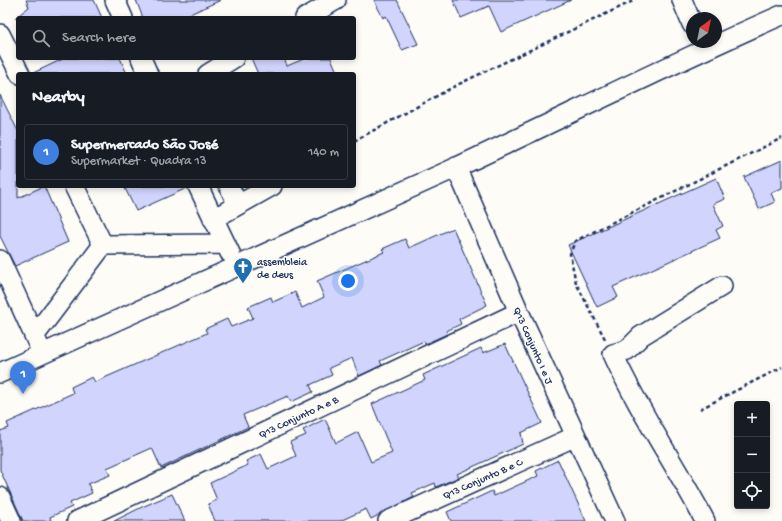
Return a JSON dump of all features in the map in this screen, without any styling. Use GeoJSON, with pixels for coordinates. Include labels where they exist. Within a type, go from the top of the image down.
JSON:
{"type":"FeatureCollection","features":[{"type":"Feature","properties":{"kind":"street"},"geometry":{"type":"LineString","coordinates":[[115,0],[122,16]]}},
{"type":"Feature","properties":{"kind":"street"},"geometry":{"type":"LineString","coordinates":[[308,16],[336,0]]}},
{"type":"Feature","properties":{"kind":"street"},"geometry":{"type":"LineString","coordinates":[[682,0],[687,12]]}},
{"type":"Feature","properties":{"kind":"street"},"geometry":{"type":"LineString","coordinates":[[722,38],[782,16]]}},
{"type":"Feature","properties":{"kind":"street"},"geometry":{"type":"LineString","coordinates":[[0,34],[19,72]]}},
{"type":"Feature","properties":{"kind":"street"},"geometry":{"type":"LineString","coordinates":[[0,373],[237,268],[456,167],[698,48]]}},
{"type":"Feature","properties":{"kind":"street"},"geometry":{"type":"LineString","coordinates":[[142,60],[147,72]]}},
{"type":"Feature","properties":{"kind":"street"},"geometry":{"type":"LineString","coordinates":[[211,72],[231,60]]}},
{"type":"Feature","properties":{"kind":"street","name":"Q13 Conjunto I e J"},"geometry":{"type":"LineString","coordinates":[[456,167],[519,312],[615,521]]}},
{"type":"Feature","properties":{"kind":"street"},"geometry":{"type":"LineString","coordinates":[[75,188],[103,245]]}},
{"type":"Feature","properties":{"kind":"street"},"geometry":{"type":"LineString","coordinates":[[199,188],[237,268]]}},
{"type":"Feature","properties":{"kind":"street"},"geometry":{"type":"LineString","coordinates":[[230,188],[238,205]]}},
{"type":"Feature","properties":{"kind":"street"},"geometry":{"type":"LineString","coordinates":[[213,219],[268,188]]}},
{"type":"Feature","properties":{"kind":"street"},"geometry":{"type":"LineString","coordinates":[[103,245],[226,244]]}},
{"type":"Feature","properties":{"kind":"street"},"geometry":{"type":"LineString","coordinates":[[35,335],[103,245]]}},
{"type":"Feature","properties":{"kind":"street"},"geometry":{"type":"LineString","coordinates":[[0,260],[35,335],[42,354]]}},
{"type":"Feature","properties":{"kind":"street"},"geometry":{"type":"LineString","coordinates":[[705,521],[688,487],[625,381],[613,354],[627,350],[641,336],[722,286]]}},
{"type":"Feature","properties":{"kind":"street","name":"Q13 Conjunto A e B"},"geometry":{"type":"LineString","coordinates":[[77,521],[519,312]]}},
{"type":"Feature","properties":{"kind":"street","name":"Q13 Conjunto B e C"},"geometry":{"type":"LineString","coordinates":[[388,521],[576,436]]}},
{"type":"Feature","properties":{"kind":"street"},"geometry":{"type":"LineString","coordinates":[[0,497],[11,521]]}},
{"type":"Feature","properties":{"kind":"path"},"geometry":{"type":"LineString","coordinates":[[356,140],[457,85],[635,0]]}},
{"type":"Feature","properties":{"kind":"path"},"geometry":{"type":"LineString","coordinates":[[613,354],[576,283],[570,254],[575,241],[782,138]]}},
{"type":"Feature","properties":{"kind":"path"},"geometry":{"type":"LineString","coordinates":[[700,409],[782,367]]}},
{"type":"Feature","properties":{"kind":"building"},"geometry":{"type":"Polygon","coordinates":[[[26,0],[94,0],[101,16],[18,16],[29,7],[26,0]]]}},
{"type":"Feature","properties":{"kind":"building"},"geometry":{"type":"Polygon","coordinates":[[[136,0],[221,0],[185,16],[142,16],[136,0]]]}},
{"type":"Feature","properties":{"kind":"building"},"geometry":{"type":"Polygon","coordinates":[[[374,0],[397,0],[418,44],[402,50],[386,16],[383,18],[374,0]]]}},
{"type":"Feature","properties":{"kind":"building"},"geometry":{"type":"Polygon","coordinates":[[[453,0],[571,0],[501,32],[489,6],[461,18],[453,0]]]}},
{"type":"Feature","properties":{"kind":"building"},"geometry":{"type":"Polygon","coordinates":[[[61,60],[121,60],[126,72],[35,72],[61,60]]]}},
{"type":"Feature","properties":{"kind":"building"},"geometry":{"type":"Polygon","coordinates":[[[252,60],[285,60],[287,66],[301,60],[332,60],[337,72],[257,72],[252,60]]]}},
{"type":"Feature","properties":{"kind":"building"},"geometry":{"type":"Polygon","coordinates":[[[0,95],[16,127],[16,188],[18,188],[18,198],[40,188],[45,188],[68,242],[15,266],[0,236],[0,95]]]}},
{"type":"Feature","properties":{"kind":"building"},"geometry":{"type":"Polygon","coordinates":[[[782,160],[782,188],[771,193],[775,202],[759,209],[744,177],[782,160]]]}},
{"type":"Feature","properties":{"kind":"building"},"geometry":{"type":"Polygon","coordinates":[[[716,178],[725,199],[713,204],[723,226],[716,230],[720,238],[613,287],[618,297],[597,307],[568,245],[716,178]]]}},
{"type":"Feature","properties":{"kind":"building"},"geometry":{"type":"Polygon","coordinates":[[[125,188],[187,188],[136,211],[125,188]]]}},
{"type":"Feature","properties":{"kind":"building"},"geometry":{"type":"Polygon","coordinates":[[[453,228],[487,305],[459,319],[461,324],[446,331],[447,334],[425,344],[424,341],[380,361],[382,365],[359,376],[352,358],[329,368],[332,375],[310,385],[313,392],[291,402],[288,396],[243,415],[248,427],[161,468],[152,448],[107,468],[110,475],[88,484],[92,493],[70,503],[72,507],[50,517],[51,521],[23,521],[0,470],[0,431],[9,428],[7,423],[73,393],[71,387],[92,377],[95,382],[207,333],[205,329],[227,319],[231,327],[253,318],[248,307],[271,297],[273,302],[295,292],[302,308],[324,297],[317,281],[384,252],[382,249],[405,239],[409,248],[453,228]]]}},
{"type":"Feature","properties":{"kind":"building"},"geometry":{"type":"Polygon","coordinates":[[[505,344],[542,423],[521,433],[523,444],[457,474],[459,477],[436,487],[435,483],[412,493],[414,497],[371,519],[366,509],[340,521],[215,521],[208,504],[217,500],[210,483],[248,465],[246,461],[261,454],[268,469],[296,456],[290,442],[306,435],[303,430],[325,419],[336,443],[358,432],[371,462],[392,453],[372,404],[425,380],[423,375],[481,348],[483,353],[505,344]]]}},
{"type":"Feature","properties":{"kind":"building"},"geometry":{"type":"Polygon","coordinates":[[[558,460],[586,521],[451,521],[447,512],[492,491],[494,496],[538,476],[536,471],[558,460]]]}},
{"type":"Feature","properties":{"kind":"building"},"geometry":{"type":"Polygon","coordinates":[[[172,494],[185,521],[114,521],[142,507],[172,494]]]}},
{"type":"Feature","properties":{"kind":"place","name":"assembleia de deus"},"geometry":{"type":"Point","coordinates":[243,284]}},
{"type":"Feature","properties":{"kind":"place","name":"Supermercado São José"},"geometry":{"type":"Point","coordinates":[23,394]}}]}
